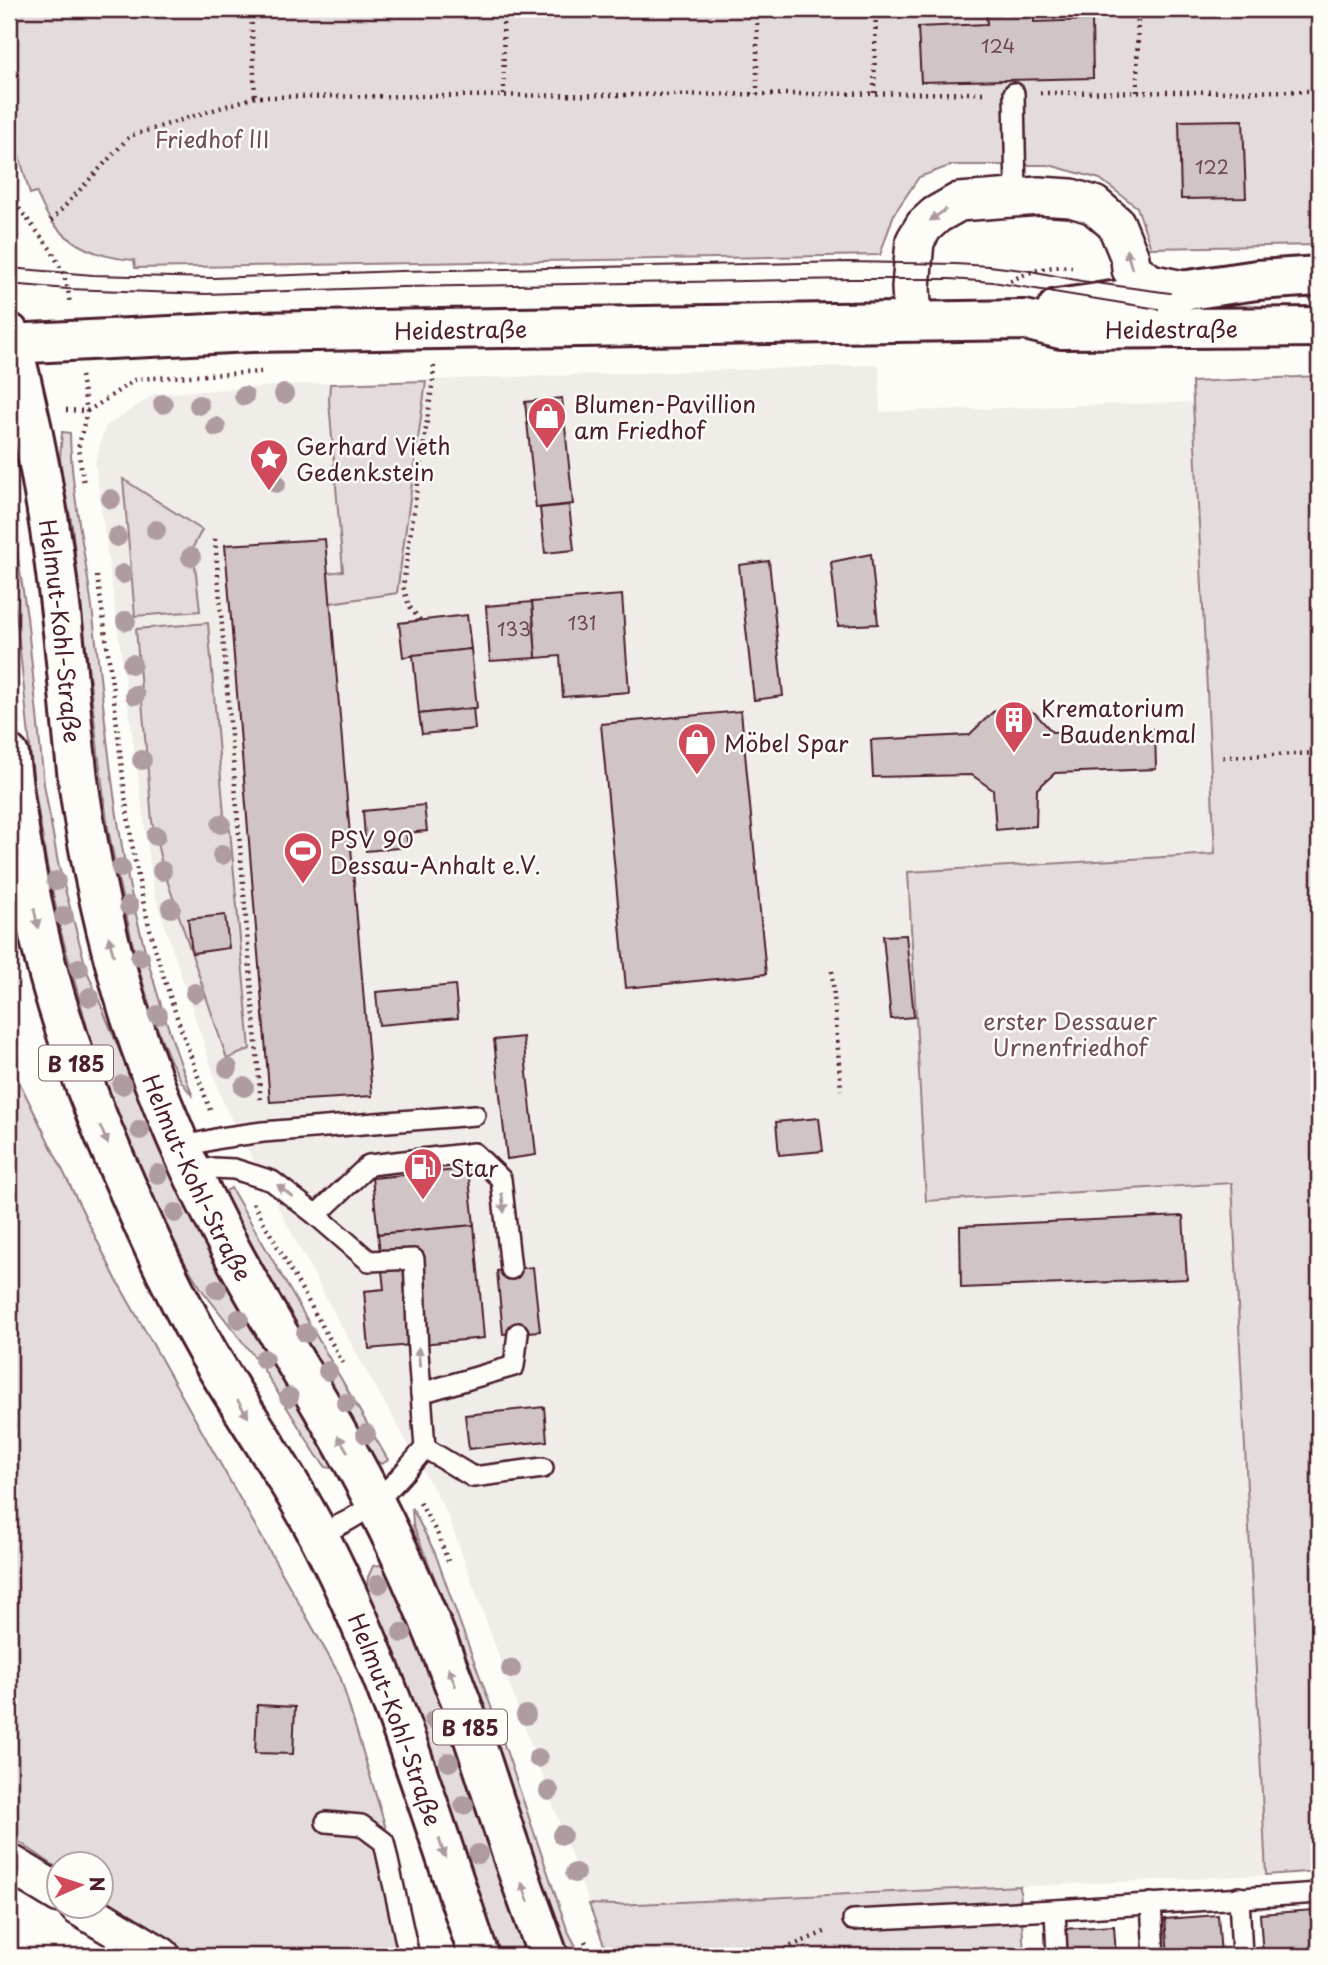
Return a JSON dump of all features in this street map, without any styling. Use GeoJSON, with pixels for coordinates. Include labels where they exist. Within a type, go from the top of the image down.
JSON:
{"type":"FeatureCollection","features":[{"type":"Feature","properties":{"kind":"main road","name":"Heidestraße"},"geometry":{"type":"LineString","coordinates":[[1025,320],[1057,309],[1180,302],[1256,280],[1319,276]]}},
{"type":"Feature","properties":{"kind":"main road","name":"Heidestraße"},"geometry":{"type":"LineString","coordinates":[[10,340],[251,332],[1025,320],[1061,329],[1319,327]]}},
{"type":"Feature","properties":{"kind":"main road","name":"Helmut-Kohl-Straße"},"geometry":{"type":"LineString","coordinates":[[10,340],[28,408],[43,491],[59,594],[79,785],[92,859],[109,939],[129,1012],[186,1160],[233,1255],[376,1503],[425,1609],[462,1704],[548,1956]]}},
{"type":"Feature","properties":{"kind":"main road","name":"Helmut-Kohl-Straße"},"geometry":{"type":"LineString","coordinates":[[9,755],[23,858],[45,960],[79,1070],[101,1130],[154,1250],[207,1351],[318,1534],[366,1635],[413,1760],[479,1956]]}},
{"type":"Feature","properties":{"kind":"street","name":"Heidestraße"},"geometry":{"type":"LineString","coordinates":[[913,322],[912,263],[915,241],[923,226],[959,202],[1016,197],[1071,198],[1094,205],[1116,224],[1130,258],[1131,269],[1180,302]]}},
{"type":"Feature","properties":{"kind":"street"},"geometry":{"type":"LineString","coordinates":[[9,1863],[46,1885]]}},
{"type":"Feature","properties":{"kind":"street"},"geometry":{"type":"LineString","coordinates":[[101,1920],[161,1956]]}},
{"type":"Feature","properties":{"kind":"lane"},"geometry":{"type":"LineString","coordinates":[[1014,93],[1016,197]]}},
{"type":"Feature","properties":{"kind":"lane"},"geometry":{"type":"LineString","coordinates":[[1094,329],[1180,302],[1225,294],[1319,293]]}},
{"type":"Feature","properties":{"kind":"lane"},"geometry":{"type":"LineString","coordinates":[[1180,302],[1319,309]]}},
{"type":"Feature","properties":{"kind":"lane"},"geometry":{"type":"LineString","coordinates":[[186,1160],[220,1138],[263,1132],[475,1115]]}},
{"type":"Feature","properties":{"kind":"lane"},"geometry":{"type":"LineString","coordinates":[[316,1215],[369,1165],[474,1153],[501,1179],[511,1269]]}},
{"type":"Feature","properties":{"kind":"lane"},"geometry":{"type":"LineString","coordinates":[[186,1160],[213,1168],[233,1169],[272,1181],[369,1261],[414,1259],[425,1448],[376,1503],[339,1527],[318,1534]]}},
{"type":"Feature","properties":{"kind":"lane"},"geometry":{"type":"LineString","coordinates":[[421,1393],[514,1366],[518,1333]]}},
{"type":"Feature","properties":{"kind":"lane"},"geometry":{"type":"LineString","coordinates":[[425,1448],[473,1477],[543,1468]]}},
{"type":"Feature","properties":{"kind":"lane"},"geometry":{"type":"LineString","coordinates":[[327,1822],[361,1825],[384,1843],[409,1956]]}},
{"type":"Feature","properties":{"kind":"lane"},"geometry":{"type":"LineString","coordinates":[[853,1920],[1319,1893]]}},
{"type":"Feature","properties":{"kind":"lane"},"geometry":{"type":"LineString","coordinates":[[1239,1897],[1242,1956]]}},
{"type":"Feature","properties":{"kind":"lane"},"geometry":{"type":"LineString","coordinates":[[1151,1903],[1154,1956]]}},
{"type":"Feature","properties":{"kind":"lane"},"geometry":{"type":"LineString","coordinates":[[1055,1910],[1057,1956]]}},
{"type":"Feature","properties":{"kind":"path"},"geometry":{"type":"LineString","coordinates":[[251,9],[255,97]]}},
{"type":"Feature","properties":{"kind":"path"},"geometry":{"type":"LineString","coordinates":[[503,9],[504,95]]}},
{"type":"Feature","properties":{"kind":"path"},"geometry":{"type":"LineString","coordinates":[[757,9],[757,94]]}},
{"type":"Feature","properties":{"kind":"path"},"geometry":{"type":"LineString","coordinates":[[874,93],[876,9]]}},
{"type":"Feature","properties":{"kind":"path"},"geometry":{"type":"LineString","coordinates":[[1137,92],[1138,9]]}},
{"type":"Feature","properties":{"kind":"path"},"geometry":{"type":"LineString","coordinates":[[51,220],[130,136],[255,97],[1319,91]]}},
{"type":"Feature","properties":{"kind":"path"},"geometry":{"type":"LineString","coordinates":[[9,175],[18,207],[52,251],[62,273],[70,305]]}},
{"type":"Feature","properties":{"kind":"path"},"geometry":{"type":"LineString","coordinates":[[421,621],[409,606],[403,586],[434,363]]}},
{"type":"Feature","properties":{"kind":"path"},"geometry":{"type":"LineString","coordinates":[[215,539],[263,1132]]}},
{"type":"Feature","properties":{"kind":"path"},"geometry":{"type":"LineString","coordinates":[[1223,757],[1319,753]]}},
{"type":"Feature","properties":{"kind":"path"},"geometry":{"type":"LineString","coordinates":[[832,971],[841,1090]]}},
{"type":"Feature","properties":{"kind":"path"},"geometry":{"type":"LineString","coordinates":[[750,1956],[782,1950],[853,1920]]}},
{"type":"Feature","properties":{"kind":"shaded area"},"geometry":{"type":"Polygon","coordinates":[[[879,365],[880,412],[1193,402],[1215,854],[908,872],[926,1201],[1232,1183],[1266,1875],[616,1905],[589,1904],[447,1513],[340,1324],[224,1105],[154,893],[95,463],[105,427],[155,394],[304,384],[879,365]]]}},
{"type":"Feature","properties":{"kind":"green space","name":"Friedhof III"},"geometry":{"type":"Polygon","coordinates":[[[9,9],[1319,9],[1319,245],[1151,248],[1137,207],[1100,179],[1049,165],[952,165],[919,177],[894,214],[880,255],[135,268],[134,260],[99,254],[69,239],[50,219],[36,192],[30,194],[9,119],[9,9]]]}},
{"type":"Feature","properties":{"kind":"green space","name":"erster Dessauer Urnenfriedhof"},"geometry":{"type":"Polygon","coordinates":[[[1319,376],[1319,1871],[1266,1875],[1232,1183],[926,1201],[908,872],[1215,854],[1192,382],[1319,376]]]}},
{"type":"Feature","properties":{"kind":"green space"},"geometry":{"type":"Polygon","coordinates":[[[426,381],[397,593],[330,603],[328,573],[343,571],[329,401],[330,384],[426,381]]]}},
{"type":"Feature","properties":{"kind":"green space"},"geometry":{"type":"Polygon","coordinates":[[[62,432],[70,433],[73,479],[113,784],[129,884],[157,992],[193,1097],[170,1060],[152,1015],[135,954],[108,828],[72,526],[63,483],[60,457],[62,432]]]}},
{"type":"Feature","properties":{"kind":"green space"},"geometry":{"type":"Polygon","coordinates":[[[123,479],[202,530],[193,547],[200,611],[135,616],[123,479]]]}},
{"type":"Feature","properties":{"kind":"green space"},"geometry":{"type":"Polygon","coordinates":[[[9,499],[27,617],[44,784],[58,863],[87,971],[159,1147],[191,1214],[225,1280],[337,1469],[326,1467],[317,1456],[260,1364],[202,1290],[185,1263],[130,1145],[91,1041],[61,932],[34,785],[9,561],[9,499]]]}},
{"type":"Feature","properties":{"kind":"green space"},"geometry":{"type":"Polygon","coordinates":[[[208,623],[224,815],[230,830],[250,1049],[227,1059],[162,865],[152,821],[136,629],[208,623]]]}},
{"type":"Feature","properties":{"kind":"green space"},"geometry":{"type":"Polygon","coordinates":[[[9,1061],[116,1279],[340,1676],[409,1905],[420,1956],[192,1956],[116,1905],[116,1850],[46,1850],[46,1860],[9,1835],[9,1061]]]}},
{"type":"Feature","properties":{"kind":"green space"},"geometry":{"type":"Polygon","coordinates":[[[231,1188],[388,1460],[382,1464],[375,1460],[245,1234],[226,1199],[226,1191],[231,1188]]]}},
{"type":"Feature","properties":{"kind":"green space"},"geometry":{"type":"Polygon","coordinates":[[[412,1508],[435,1553],[567,1929],[581,1956],[569,1956],[462,1646],[413,1525],[412,1508]]]}},
{"type":"Feature","properties":{"kind":"green space"},"geometry":{"type":"Polygon","coordinates":[[[380,1565],[386,1570],[426,1661],[528,1956],[501,1956],[421,1724],[367,1588],[373,1566],[380,1565]]]}},
{"type":"Feature","properties":{"kind":"green space"},"geometry":{"type":"Polygon","coordinates":[[[1020,1886],[1024,1956],[608,1956],[589,1904],[616,1905],[1020,1886]]]}},
{"type":"Feature","properties":{"kind":"building"},"geometry":{"type":"Polygon","coordinates":[[[986,9],[1034,9],[1034,22],[1092,20],[1093,78],[921,82],[918,27],[987,24],[986,9]]]}},
{"type":"Feature","properties":{"kind":"building"},"geometry":{"type":"Polygon","coordinates":[[[1243,120],[1246,198],[1181,199],[1179,121],[1243,120]]]}},
{"type":"Feature","properties":{"kind":"building"},"geometry":{"type":"Polygon","coordinates":[[[562,398],[573,504],[536,508],[525,402],[562,398]]]}},
{"type":"Feature","properties":{"kind":"building"},"geometry":{"type":"Polygon","coordinates":[[[569,505],[574,550],[545,553],[540,508],[569,505]]]}},
{"type":"Feature","properties":{"kind":"building","name":"PSV 90 Dessau-Anhalt e.V."},"geometry":{"type":"Polygon","coordinates":[[[325,539],[372,1096],[270,1102],[225,545],[325,539]]]}},
{"type":"Feature","properties":{"kind":"building"},"geometry":{"type":"Polygon","coordinates":[[[871,554],[878,624],[838,626],[831,562],[871,554]]]}},
{"type":"Feature","properties":{"kind":"building"},"geometry":{"type":"Polygon","coordinates":[[[769,561],[783,696],[754,700],[739,565],[769,561]]]}},
{"type":"Feature","properties":{"kind":"building"},"geometry":{"type":"Polygon","coordinates":[[[622,595],[629,692],[563,697],[560,656],[536,658],[532,602],[622,595]]]}},
{"type":"Feature","properties":{"kind":"building"},"geometry":{"type":"Polygon","coordinates":[[[532,602],[536,658],[490,661],[486,606],[532,602]]]}},
{"type":"Feature","properties":{"kind":"building"},"geometry":{"type":"Polygon","coordinates":[[[467,615],[471,649],[403,657],[399,623],[467,615]]]}},
{"type":"Feature","properties":{"kind":"building"},"geometry":{"type":"Polygon","coordinates":[[[471,649],[477,708],[419,714],[413,655],[471,649]]]}},
{"type":"Feature","properties":{"kind":"building","name":"Krematorium - Baudenkmal"},"geometry":{"type":"Polygon","coordinates":[[[1015,705],[1035,713],[1052,732],[1155,729],[1156,769],[1055,773],[1037,789],[1036,826],[996,830],[993,790],[972,775],[873,777],[871,740],[969,735],[993,712],[1015,705]]]}},
{"type":"Feature","properties":{"kind":"building"},"geometry":{"type":"Polygon","coordinates":[[[473,708],[475,729],[422,734],[419,714],[473,708]]]}},
{"type":"Feature","properties":{"kind":"building"},"geometry":{"type":"Polygon","coordinates":[[[741,711],[766,974],[626,988],[601,724],[741,711]]]}},
{"type":"Feature","properties":{"kind":"building"},"geometry":{"type":"Polygon","coordinates":[[[424,805],[427,831],[406,833],[408,847],[366,851],[363,811],[424,805]]]}},
{"type":"Feature","properties":{"kind":"building"},"geometry":{"type":"Polygon","coordinates":[[[225,915],[229,948],[192,953],[188,919],[225,915]]]}},
{"type":"Feature","properties":{"kind":"building"},"geometry":{"type":"Polygon","coordinates":[[[906,935],[914,1017],[891,1019],[883,936],[906,935]]]}},
{"type":"Feature","properties":{"kind":"building"},"geometry":{"type":"Polygon","coordinates":[[[455,985],[458,1018],[379,1025],[376,992],[455,985]]]}},
{"type":"Feature","properties":{"kind":"building"},"geometry":{"type":"Polygon","coordinates":[[[523,1037],[536,1155],[507,1159],[494,1040],[523,1037]]]}},
{"type":"Feature","properties":{"kind":"building"},"geometry":{"type":"Polygon","coordinates":[[[819,1118],[823,1151],[779,1155],[776,1122],[819,1118]]]}},
{"type":"Feature","properties":{"kind":"building","name":"Star"},"geometry":{"type":"Polygon","coordinates":[[[468,1169],[474,1225],[378,1234],[372,1178],[468,1169]]]}},
{"type":"Feature","properties":{"kind":"building"},"geometry":{"type":"Polygon","coordinates":[[[1183,1216],[1187,1279],[961,1288],[960,1226],[1183,1216]]]}},
{"type":"Feature","properties":{"kind":"building"},"geometry":{"type":"Polygon","coordinates":[[[474,1225],[484,1338],[369,1349],[364,1291],[384,1289],[378,1234],[474,1225]]]}},
{"type":"Feature","properties":{"kind":"building"},"geometry":{"type":"Polygon","coordinates":[[[533,1267],[540,1331],[503,1334],[497,1271],[533,1267]]]}},
{"type":"Feature","properties":{"kind":"building"},"geometry":{"type":"Polygon","coordinates":[[[544,1407],[547,1441],[469,1449],[465,1415],[544,1407]]]}},
{"type":"Feature","properties":{"kind":"building"},"geometry":{"type":"Polygon","coordinates":[[[257,1705],[295,1707],[293,1754],[255,1753],[257,1705]]]}},
{"type":"Feature","properties":{"kind":"building"},"geometry":{"type":"Polygon","coordinates":[[[1314,1910],[1317,1956],[1263,1956],[1260,1914],[1314,1910]]]}},
{"type":"Feature","properties":{"kind":"building"},"geometry":{"type":"Polygon","coordinates":[[[1218,1915],[1221,1956],[1168,1956],[1165,1919],[1218,1915]]]}},
{"type":"Feature","properties":{"kind":"building"},"geometry":{"type":"Polygon","coordinates":[[[1114,1926],[1116,1956],[1063,1956],[1061,1929],[1114,1926]]]}},
{"type":"Feature","properties":{"kind":"tram line"},"geometry":{"type":"LineString","coordinates":[[9,268],[93,275],[214,278],[400,271],[849,262],[955,264],[1031,271],[1170,293]]}},
{"type":"Feature","properties":{"kind":"tram line"},"geometry":{"type":"LineString","coordinates":[[9,284],[206,294],[402,287],[950,279],[993,282],[1158,309]]}},
{"type":"Feature","properties":{"kind":"place","name":"Blumen-Pavillion am Friedhof"},"geometry":{"type":"Point","coordinates":[547,450]}},
{"type":"Feature","properties":{"kind":"place","name":"Gerhard Vieth Gedenkstein"},"geometry":{"type":"Point","coordinates":[269,492]}},
{"type":"Feature","properties":{"kind":"place","name":"Krematorium - Baudenkmal"},"geometry":{"type":"Point","coordinates":[1014,754]}},
{"type":"Feature","properties":{"kind":"place","name":"Möbel Spar"},"geometry":{"type":"Point","coordinates":[697,776]}},
{"type":"Feature","properties":{"kind":"place","name":"PSV 90 Dessau-Anhalt e.V."},"geometry":{"type":"Point","coordinates":[303,885]}},
{"type":"Feature","properties":{"kind":"place","name":"Star"},"geometry":{"type":"Point","coordinates":[423,1201]}}]}
